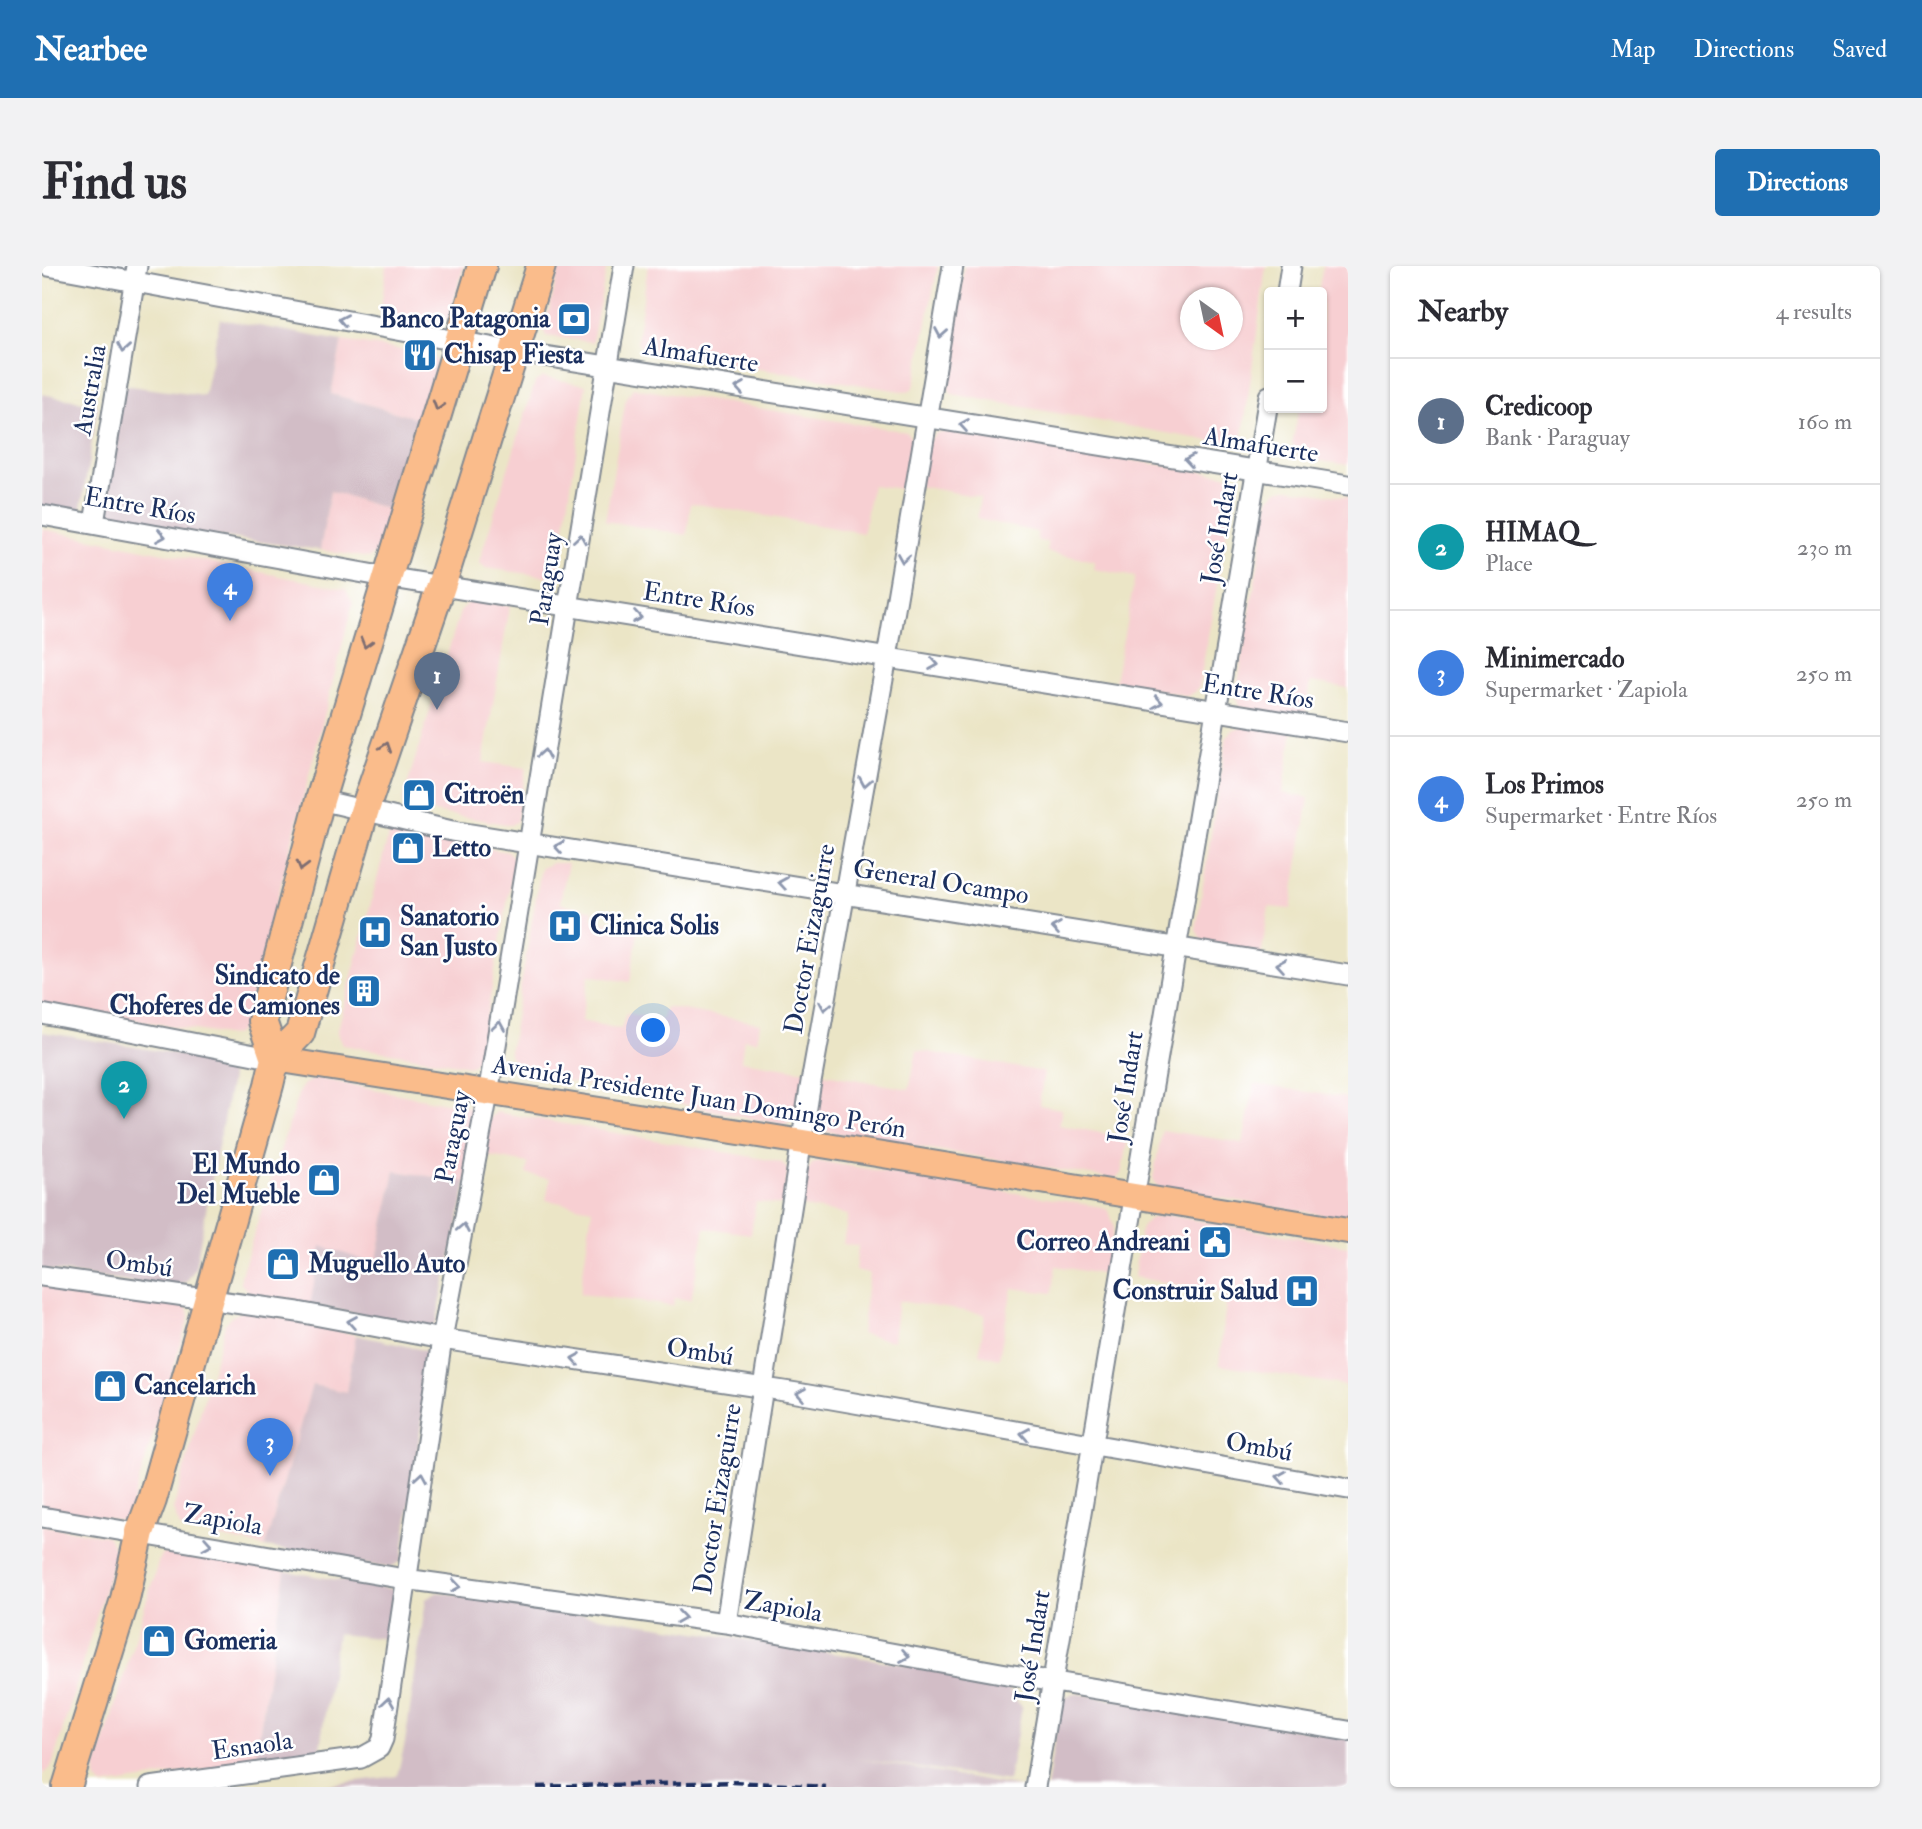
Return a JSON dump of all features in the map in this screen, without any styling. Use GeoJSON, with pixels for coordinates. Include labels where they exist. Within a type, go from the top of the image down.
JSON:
{"type":"FeatureCollection","features":[{"type":"Feature","properties":{"kind":"highway"},"geometry":{"type":"LineString","coordinates":[[275,1059],[262,1021],[320,800],[482,266]]}},
{"type":"Feature","properties":{"kind":"highway"},"geometry":{"type":"LineString","coordinates":[[66,1787],[125,1599],[140,1532],[152,1500],[275,1059],[300,1034],[364,811],[441,586],[541,266]]}},
{"type":"Feature","properties":{"kind":"main road","name":"Avenida Presidente Juan Domingo Perón"},"geometry":{"type":"LineString","coordinates":[[275,1059],[1348,1231]]}},
{"type":"Feature","properties":{"kind":"street","name":"Almafuerte"},"geometry":{"type":"LineString","coordinates":[[48,266],[136,273],[516,352],[1348,485]]}},
{"type":"Feature","properties":{"kind":"street","name":"Paraguay"},"geometry":{"type":"LineString","coordinates":[[361,1758],[379,1748],[383,1739],[442,1339],[488,1094],[624,266]]}},
{"type":"Feature","properties":{"kind":"street","name":"Doctor Eizaguirre"},"geometry":{"type":"LineString","coordinates":[[726,1623],[810,1088],[953,266]]}},
{"type":"Feature","properties":{"kind":"street"},"geometry":{"type":"LineString","coordinates":[[1288,287],[1292,266]]}},
{"type":"Feature","properties":{"kind":"street","name":"Australia"},"geometry":{"type":"LineString","coordinates":[[94,523],[136,273]]}},
{"type":"Feature","properties":{"kind":"street","name":"José Indart"},"geometry":{"type":"LineString","coordinates":[[1035,1787],[1266,413]]}},
{"type":"Feature","properties":{"kind":"street","name":"Entre Ríos"},"geometry":{"type":"LineString","coordinates":[[42,515],[386,577],[1348,733]]}},
{"type":"Feature","properties":{"kind":"street","name":"General Ocampo"},"geometry":{"type":"LineString","coordinates":[[320,800],[452,831],[1348,975]]}},
{"type":"Feature","properties":{"kind":"street","name":"Avenida Presidente Juan Domingo Perón"},"geometry":{"type":"LineString","coordinates":[[42,1014],[275,1059]]}},
{"type":"Feature","properties":{"kind":"street","name":"Ombú"},"geometry":{"type":"LineString","coordinates":[[42,1276],[298,1312],[442,1339],[762,1388],[1348,1489]]}},
{"type":"Feature","properties":{"kind":"street","name":"Zapiola"},"geometry":{"type":"LineString","coordinates":[[42,1517],[405,1578],[726,1623],[1348,1731]]}},
{"type":"Feature","properties":{"kind":"street","name":"Esnaola"},"geometry":{"type":"LineString","coordinates":[[150,1787],[361,1758]]}},
{"type":"Feature","properties":{"kind":"shaded area"},"geometry":{"type":"Polygon","coordinates":[[[387,266],[464,266],[449,319],[438,322],[380,313],[387,266]]]}},
{"type":"Feature","properties":{"kind":"shaded area"},"geometry":{"type":"Polygon","coordinates":[[[560,266],[607,266],[592,342],[546,336],[544,330],[560,266]]]}},
{"type":"Feature","properties":{"kind":"shaded area"},"geometry":{"type":"Polygon","coordinates":[[[648,266],[938,266],[914,387],[908,392],[643,351],[637,341],[648,266]]]}},
{"type":"Feature","properties":{"kind":"shaded area"},"geometry":{"type":"Polygon","coordinates":[[[964,266],[1266,266],[1242,442],[1238,446],[952,394],[948,388],[964,266]]]}},
{"type":"Feature","properties":{"kind":"shaded area"},"geometry":{"type":"Polygon","coordinates":[[[1323,266],[1348,266],[1348,465],[1301,458],[1292,444],[1298,413],[1327,413],[1327,287],[1319,287],[1323,266]]]}},
{"type":"Feature","properties":{"kind":"shaded area"},"geometry":{"type":"Polygon","coordinates":[[[220,319],[342,341],[331,394],[419,419],[393,511],[330,491],[320,550],[112,522],[105,518],[101,512],[123,385],[204,396],[220,319]]]}},
{"type":"Feature","properties":{"kind":"shaded area"},"geometry":{"type":"Polygon","coordinates":[[[342,341],[431,354],[437,362],[419,419],[331,394],[342,341]]]}},
{"type":"Feature","properties":{"kind":"shaded area"},"geometry":{"type":"Polygon","coordinates":[[[543,377],[586,385],[558,573],[551,577],[485,568],[479,562],[535,382],[543,377]]]}},
{"type":"Feature","properties":{"kind":"shaded area"},"geometry":{"type":"Polygon","coordinates":[[[633,388],[907,432],[912,440],[901,489],[872,485],[863,533],[691,503],[687,535],[605,521],[626,398],[633,388]]]}},
{"type":"Feature","properties":{"kind":"shaded area"},"geometry":{"type":"Polygon","coordinates":[[[42,394],[98,405],[81,509],[76,513],[42,510],[42,394]]]}},
{"type":"Feature","properties":{"kind":"shaded area"},"geometry":{"type":"Polygon","coordinates":[[[948,432],[1233,478],[1235,484],[1199,687],[1195,692],[1188,696],[1115,681],[1135,577],[1094,569],[1095,561],[1047,552],[1047,542],[1037,541],[1037,532],[977,519],[980,497],[918,486],[927,443],[936,433],[948,432]]]}},
{"type":"Feature","properties":{"kind":"shaded area"},"geometry":{"type":"Polygon","coordinates":[[[1288,488],[1348,498],[1348,688],[1311,682],[1304,721],[1240,707],[1236,695],[1269,499],[1277,490],[1288,488]]]}},
{"type":"Feature","properties":{"kind":"shaded area"},"geometry":{"type":"Polygon","coordinates":[[[330,491],[393,511],[377,553],[368,558],[320,550],[330,491]]]}},
{"type":"Feature","properties":{"kind":"shaded area"},"geometry":{"type":"Polygon","coordinates":[[[42,529],[346,589],[353,603],[245,1026],[236,1034],[230,1036],[42,1004],[42,529]]]}},
{"type":"Feature","properties":{"kind":"shaded area"},"geometry":{"type":"Polygon","coordinates":[[[474,600],[510,606],[483,762],[526,768],[517,821],[511,825],[404,807],[402,802],[460,612],[467,603],[474,600]]]}},
{"type":"Feature","properties":{"kind":"shaded area"},"geometry":{"type":"Polygon","coordinates":[[[1246,725],[1293,731],[1283,793],[1309,798],[1291,909],[1269,907],[1261,956],[1208,946],[1196,930],[1226,739],[1232,730],[1246,725]]]}},
{"type":"Feature","properties":{"kind":"shaded area"},"geometry":{"type":"Polygon","coordinates":[[[395,833],[508,852],[515,859],[479,1059],[470,1066],[343,1045],[337,1033],[388,837],[395,833]]]}},
{"type":"Feature","properties":{"kind":"shaded area"},"geometry":{"type":"Polygon","coordinates":[[[552,863],[568,863],[560,903],[593,910],[592,919],[614,923],[614,927],[638,932],[630,982],[589,975],[581,1021],[621,1029],[626,1013],[662,1020],[665,1007],[760,1023],[757,1041],[744,1039],[741,1061],[807,1071],[799,1111],[791,1122],[783,1125],[518,1071],[509,1054],[541,868],[552,863]]]}},
{"type":"Feature","properties":{"kind":"shaded area"},"geometry":{"type":"Polygon","coordinates":[[[42,1032],[221,1061],[229,1066],[231,1078],[195,1269],[187,1281],[175,1289],[42,1269],[42,1032]]]}},
{"type":"Feature","properties":{"kind":"shaded area"},"geometry":{"type":"Polygon","coordinates":[[[917,1050],[1044,1072],[1039,1105],[1062,1109],[1059,1125],[1128,1138],[1121,1174],[1115,1179],[833,1133],[824,1131],[816,1123],[814,1119],[820,1073],[909,1089],[917,1050]]]}},
{"type":"Feature","properties":{"kind":"shaded area"},"geometry":{"type":"Polygon","coordinates":[[[317,1078],[471,1108],[475,1113],[467,1182],[395,1171],[376,1264],[310,1305],[251,1294],[241,1284],[241,1275],[299,1091],[304,1084],[317,1078]]]}},
{"type":"Feature","properties":{"kind":"shaded area"},"geometry":{"type":"Polygon","coordinates":[[[1254,1084],[1348,1098],[1348,1219],[1160,1188],[1156,1185],[1153,1178],[1162,1130],[1243,1143],[1254,1084]]]}},
{"type":"Feature","properties":{"kind":"shaded area"},"geometry":{"type":"Polygon","coordinates":[[[497,1112],[781,1162],[788,1170],[783,1205],[756,1202],[751,1234],[705,1228],[691,1300],[674,1298],[673,1306],[580,1294],[592,1209],[546,1200],[550,1179],[526,1174],[528,1163],[484,1155],[489,1118],[497,1112]]]}},
{"type":"Feature","properties":{"kind":"shaded area"},"geometry":{"type":"Polygon","coordinates":[[[819,1161],[1102,1207],[1109,1211],[1114,1226],[1106,1275],[1056,1266],[1052,1293],[1012,1288],[999,1358],[979,1354],[985,1314],[898,1301],[893,1341],[861,1334],[869,1273],[855,1270],[858,1246],[843,1244],[848,1215],[799,1206],[805,1173],[813,1163],[819,1161]]]}},
{"type":"Feature","properties":{"kind":"shaded area"},"geometry":{"type":"Polygon","coordinates":[[[395,1171],[467,1182],[436,1323],[429,1328],[310,1305],[321,1246],[376,1264],[395,1171]]]}},
{"type":"Feature","properties":{"kind":"shaded area"},"geometry":{"type":"Polygon","coordinates":[[[1166,1215],[1348,1246],[1348,1386],[1219,1365],[1227,1294],[1134,1277],[1143,1225],[1149,1219],[1166,1215]]]}},
{"type":"Feature","properties":{"kind":"shaded area"},"geometry":{"type":"Polygon","coordinates":[[[42,1284],[183,1304],[187,1308],[189,1317],[126,1518],[119,1520],[42,1508],[42,1284]]]}},
{"type":"Feature","properties":{"kind":"shaded area"},"geometry":{"type":"Polygon","coordinates":[[[246,1309],[356,1335],[346,1392],[312,1385],[265,1547],[186,1530],[180,1527],[173,1510],[225,1324],[231,1317],[246,1309]]]}},
{"type":"Feature","properties":{"kind":"shaded area"},"geometry":{"type":"Polygon","coordinates":[[[356,1335],[424,1350],[431,1354],[402,1561],[389,1568],[265,1547],[312,1385],[346,1392],[356,1335]]]}},
{"type":"Feature","properties":{"kind":"shaded area"},"geometry":{"type":"Polygon","coordinates":[[[42,1525],[107,1536],[116,1551],[52,1766],[42,1775],[42,1525]]]}},
{"type":"Feature","properties":{"kind":"shaded area"},"geometry":{"type":"Polygon","coordinates":[[[177,1549],[285,1571],[255,1762],[102,1786],[96,1778],[96,1768],[160,1556],[177,1549]]]}},
{"type":"Feature","properties":{"kind":"shaded area"},"geometry":{"type":"Polygon","coordinates":[[[285,1571],[392,1589],[396,1593],[388,1639],[337,1634],[319,1754],[255,1762],[285,1571]]]}},
{"type":"Feature","properties":{"kind":"shaded area"},"geometry":{"type":"Polygon","coordinates":[[[438,1592],[1000,1679],[1022,1708],[1008,1781],[852,1758],[1021,1787],[310,1787],[397,1776],[405,1743],[426,1599],[438,1592]]]}},
{"type":"Feature","properties":{"kind":"shaded area"},"geometry":{"type":"Polygon","coordinates":[[[1074,1693],[1348,1737],[1348,1787],[1047,1787],[1060,1705],[1065,1697],[1074,1693]]]}},
{"type":"Feature","properties":{"kind":"railway"},"geometry":{"type":"LineString","coordinates":[[537,1787],[732,1782],[826,1787]]}},
{"type":"Feature","properties":{"kind":"place","name":"Banco Patagonia"},"geometry":{"type":"Point","coordinates":[574,319]}},
{"type":"Feature","properties":{"kind":"place","name":"Chisap Fiesta"},"geometry":{"type":"Point","coordinates":[420,355]}},
{"type":"Feature","properties":{"kind":"place","name":"Los Primos"},"geometry":{"type":"Point","coordinates":[230,621]}},
{"type":"Feature","properties":{"kind":"place","name":"Credicoop"},"geometry":{"type":"Point","coordinates":[437,710]}},
{"type":"Feature","properties":{"kind":"place","name":"Citroën"},"geometry":{"type":"Point","coordinates":[419,795]}},
{"type":"Feature","properties":{"kind":"place","name":"Letto"},"geometry":{"type":"Point","coordinates":[408,848]}},
{"type":"Feature","properties":{"kind":"place","name":"Clinica Solis"},"geometry":{"type":"Point","coordinates":[565,926]}},
{"type":"Feature","properties":{"kind":"place","name":"Sanatorio San Justo"},"geometry":{"type":"Point","coordinates":[375,932]}},
{"type":"Feature","properties":{"kind":"place","name":"Sindicato de Choferes de Camiones"},"geometry":{"type":"Point","coordinates":[364,991]}},
{"type":"Feature","properties":{"kind":"place","name":"HIMAQ"},"geometry":{"type":"Point","coordinates":[124,1119]}},
{"type":"Feature","properties":{"kind":"place","name":"El Mundo Del Mueble"},"geometry":{"type":"Point","coordinates":[324,1180]}},
{"type":"Feature","properties":{"kind":"place","name":"Correo Andreani"},"geometry":{"type":"Point","coordinates":[1215,1242]}},
{"type":"Feature","properties":{"kind":"place","name":"Muguello Auto"},"geometry":{"type":"Point","coordinates":[283,1264]}},
{"type":"Feature","properties":{"kind":"place","name":"Construir Salud"},"geometry":{"type":"Point","coordinates":[1302,1291]}},
{"type":"Feature","properties":{"kind":"place","name":"Cancelarich"},"geometry":{"type":"Point","coordinates":[110,1386]}},
{"type":"Feature","properties":{"kind":"place","name":"Minimercado"},"geometry":{"type":"Point","coordinates":[270,1476]}},
{"type":"Feature","properties":{"kind":"place","name":"Gomeria"},"geometry":{"type":"Point","coordinates":[159,1641]}}]}
